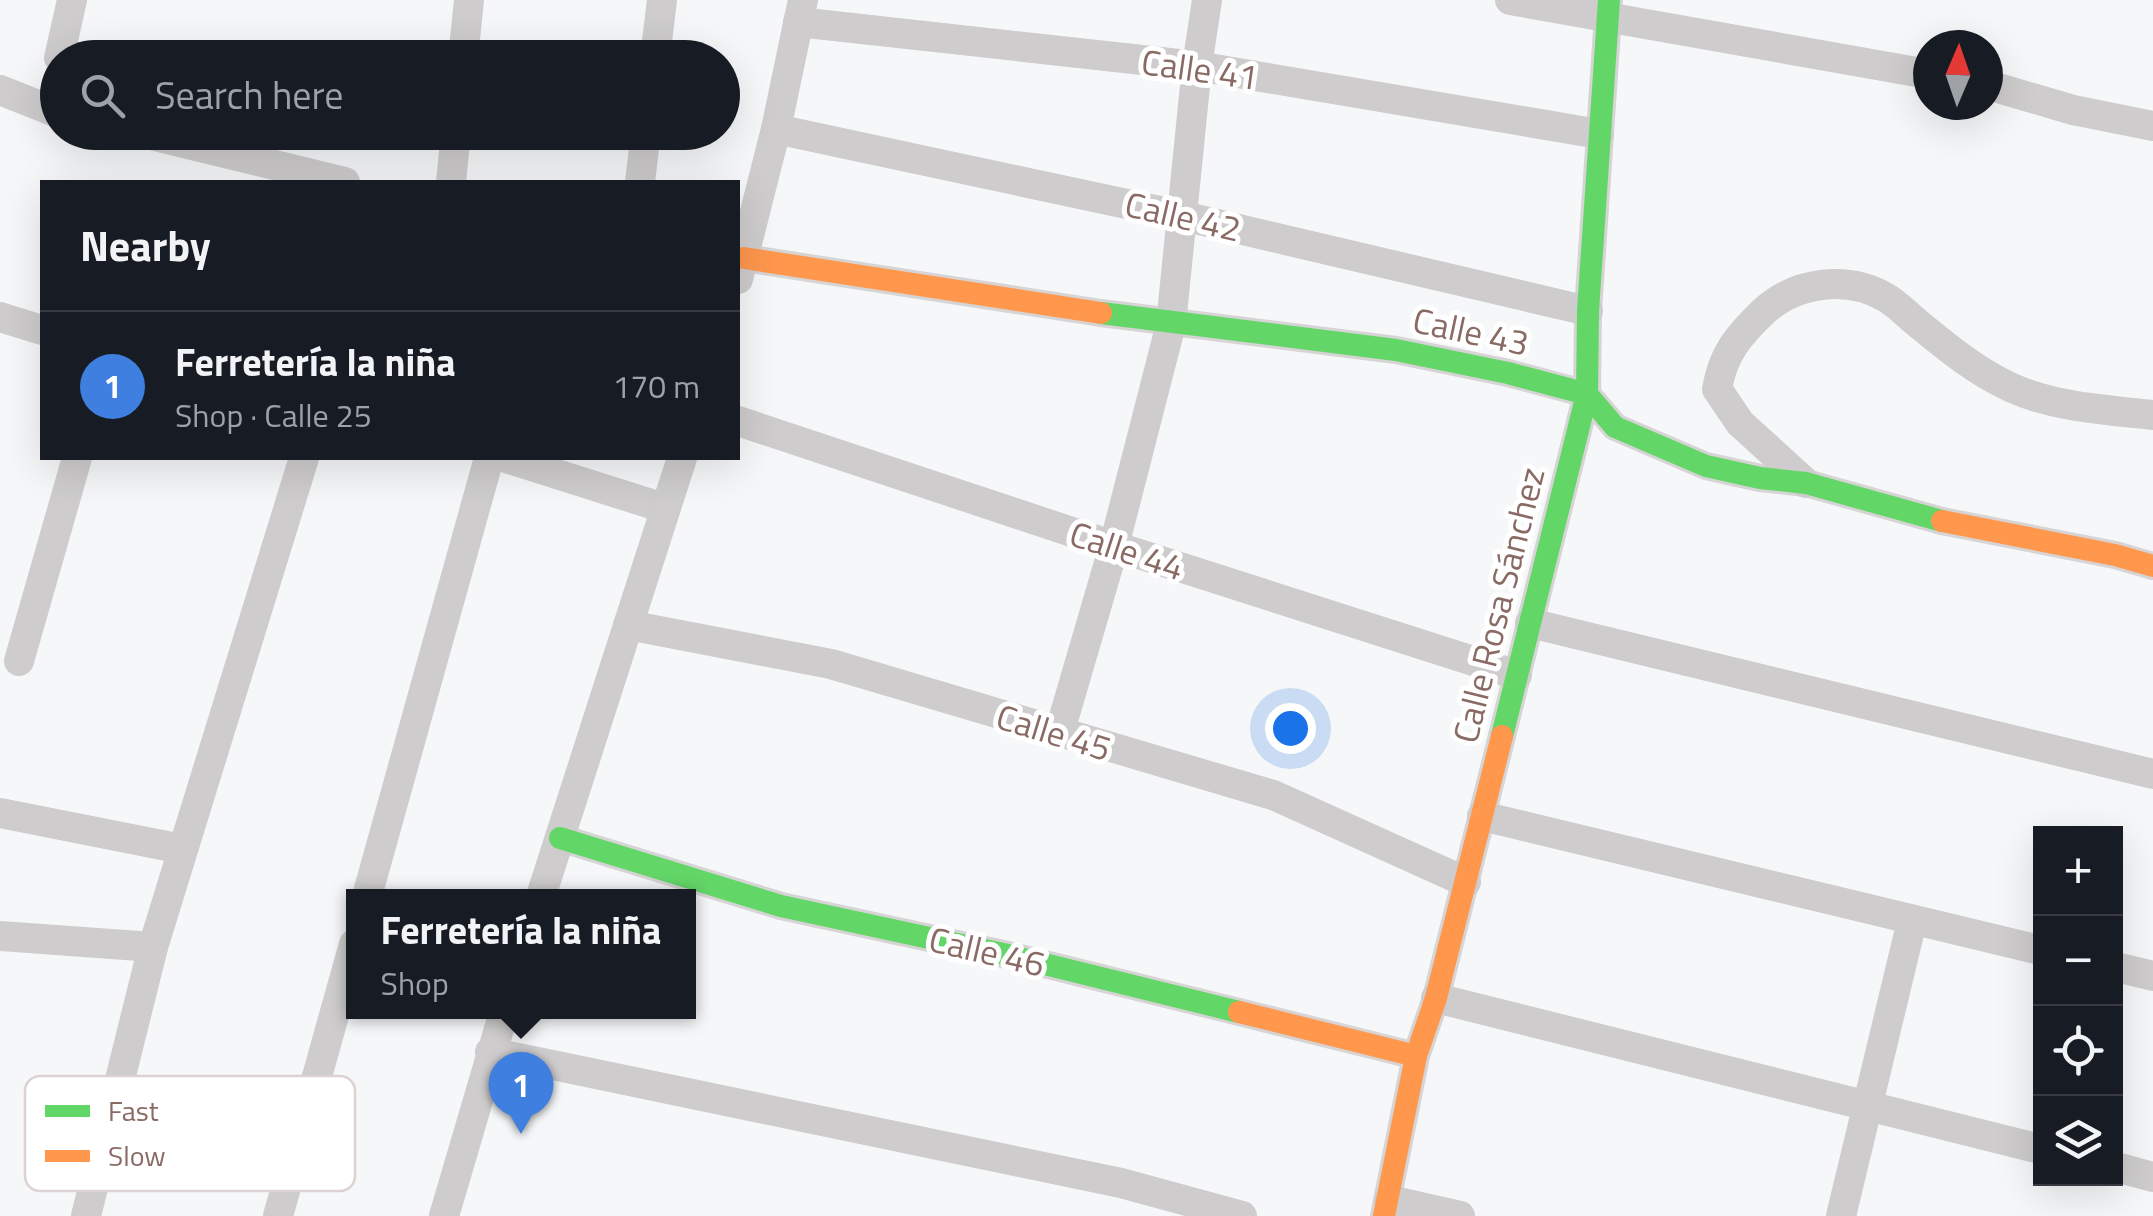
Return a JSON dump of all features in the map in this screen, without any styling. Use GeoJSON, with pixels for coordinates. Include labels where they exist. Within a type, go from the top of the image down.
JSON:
{"type":"FeatureCollection","features":[{"type":"Feature","properties":{"kind":"street"},"geometry":{"type":"LineString","coordinates":[[63,40],[72,0]]}},
{"type":"Feature","properties":{"kind":"street"},"geometry":{"type":"LineString","coordinates":[[465,40],[468,0]]}},
{"type":"Feature","properties":{"kind":"street"},"geometry":{"type":"LineString","coordinates":[[657,40],[662,0]]}},
{"type":"Feature","properties":{"kind":"street"},"geometry":{"type":"LineString","coordinates":[[1059,734],[1114,546],[1172,324],[1207,0]]}},
{"type":"Feature","properties":{"kind":"street"},"geometry":{"type":"LineString","coordinates":[[1510,0],[1609,8],[1913,71]]}},
{"type":"Feature","properties":{"kind":"street","name":"Calle Rosa Sánchez"},"geometry":{"type":"LineString","coordinates":[[1387,1208],[1416,1056],[1436,998],[1466,882],[1586,394],[1609,8]]}},
{"type":"Feature","properties":{"kind":"street"},"geometry":{"type":"LineString","coordinates":[[741,269],[800,11]]}},
{"type":"Feature","properties":{"kind":"street","name":"Calle 41"},"geometry":{"type":"LineString","coordinates":[[800,11],[1197,66],[1599,134]]}},
{"type":"Feature","properties":{"kind":"street"},"geometry":{"type":"LineString","coordinates":[[2003,89],[2073,110],[2153,126]]}},
{"type":"Feature","properties":{"kind":"street"},"geometry":{"type":"LineString","coordinates":[[0,90],[40,107]]}},
{"type":"Feature","properties":{"kind":"street","name":"Calle 42"},"geometry":{"type":"LineString","coordinates":[[776,129],[1183,216],[1588,312]]}},
{"type":"Feature","properties":{"kind":"street"},"geometry":{"type":"LineString","coordinates":[[212,150],[336,180]]}},
{"type":"Feature","properties":{"kind":"street"},"geometry":{"type":"LineString","coordinates":[[451,180],[454,150]]}},
{"type":"Feature","properties":{"kind":"street"},"geometry":{"type":"LineString","coordinates":[[640,180],[644,150]]}},
{"type":"Feature","properties":{"kind":"street","name":"Calle 43"},"geometry":{"type":"LineString","coordinates":[[741,269],[1396,350],[1586,394]]}},
{"type":"Feature","properties":{"kind":"street"},"geometry":{"type":"LineString","coordinates":[[1806,483],[1740,423],[1717,389],[1720,367],[1732,344],[1776,300],[1805,288],[1841,283],[1884,296],[1962,360],[2012,388],[2054,402],[2153,414]]}},
{"type":"Feature","properties":{"kind":"street"},"geometry":{"type":"LineString","coordinates":[[0,316],[40,329]]}},
{"type":"Feature","properties":{"kind":"street"},"geometry":{"type":"LineString","coordinates":[[1586,394],[1615,427],[1706,466],[1806,483],[1952,524],[2153,566]]}},
{"type":"Feature","properties":{"kind":"street","name":"Calle 44"},"geometry":{"type":"LineString","coordinates":[[740,422],[1517,675]]}},
{"type":"Feature","properties":{"kind":"street"},"geometry":{"type":"LineString","coordinates":[[19,662],[76,460]]}},
{"type":"Feature","properties":{"kind":"street"},"geometry":{"type":"LineString","coordinates":[[122,1076],[182,849],[303,460]]}},
{"type":"Feature","properties":{"kind":"street"},"geometry":{"type":"LineString","coordinates":[[369,889],[487,460]]}},
{"type":"Feature","properties":{"kind":"street"},"geometry":{"type":"LineString","coordinates":[[519,460],[566,467],[664,508]]}},
{"type":"Feature","properties":{"kind":"street"},"geometry":{"type":"LineString","coordinates":[[543,889],[681,460]]}},
{"type":"Feature","properties":{"kind":"street"},"geometry":{"type":"LineString","coordinates":[[1530,623],[2153,774]]}},
{"type":"Feature","properties":{"kind":"street","name":"Calle 45"},"geometry":{"type":"LineString","coordinates":[[628,625],[831,664],[1272,796],[1466,882]]}},
{"type":"Feature","properties":{"kind":"street"},"geometry":{"type":"LineString","coordinates":[[0,813],[182,849]]}},
{"type":"Feature","properties":{"kind":"street"},"geometry":{"type":"LineString","coordinates":[[1482,816],[2033,948]]}},
{"type":"Feature","properties":{"kind":"street","name":"Calle 46"},"geometry":{"type":"LineString","coordinates":[[560,838],[780,906],[1008,955],[1416,1056]]}},
{"type":"Feature","properties":{"kind":"street"},"geometry":{"type":"LineString","coordinates":[[1841,1216],[1912,922]]}},
{"type":"Feature","properties":{"kind":"street"},"geometry":{"type":"LineString","coordinates":[[0,936],[154,948]]}},
{"type":"Feature","properties":{"kind":"street"},"geometry":{"type":"LineString","coordinates":[[2123,969],[2153,976]]}},
{"type":"Feature","properties":{"kind":"street"},"geometry":{"type":"LineString","coordinates":[[317,1076],[346,973]]}},
{"type":"Feature","properties":{"kind":"street"},"geometry":{"type":"LineString","coordinates":[[1436,998],[2033,1147]]}},
{"type":"Feature","properties":{"kind":"street"},"geometry":{"type":"LineString","coordinates":[[444,1216],[502,1019]]}},
{"type":"Feature","properties":{"kind":"street"},"geometry":{"type":"LineString","coordinates":[[490,1052],[1120,1182],[1242,1216]]}},
{"type":"Feature","properties":{"kind":"street"},"geometry":{"type":"LineString","coordinates":[[2123,1170],[2153,1177]]}},
{"type":"Feature","properties":{"kind":"street"},"geometry":{"type":"LineString","coordinates":[[86,1216],[92,1191]]}},
{"type":"Feature","properties":{"kind":"street"},"geometry":{"type":"LineString","coordinates":[[278,1216],[285,1191]]}},
{"type":"Feature","properties":{"kind":"street"},"geometry":{"type":"LineString","coordinates":[[1387,1208],[1460,1216]]}},
{"type":"Feature","properties":{"kind":"traffic: fast"},"geometry":{"type":"LineString","coordinates":[[1502,736],[1587,394],[1588,311],[1609,0]]}},
{"type":"Feature","properties":{"kind":"traffic: fast"},"geometry":{"type":"LineString","coordinates":[[1101,313],[1396,350],[1508,373],[1587,394],[1615,427],[1706,466],[1806,483],[1942,521]]}},
{"type":"Feature","properties":{"kind":"traffic: fast"},"geometry":{"type":"LineString","coordinates":[[560,838],[781,906],[1008,955],[1239,1012]]}},
{"type":"Feature","properties":{"kind":"traffic: slow"},"geometry":{"type":"LineString","coordinates":[[744,258],[1101,313]]}},
{"type":"Feature","properties":{"kind":"traffic: slow"},"geometry":{"type":"LineString","coordinates":[[1942,521],[2153,566]]}},
{"type":"Feature","properties":{"kind":"traffic: slow"},"geometry":{"type":"LineString","coordinates":[[1384,1216],[1416,1056],[1436,998],[1502,736]]}},
{"type":"Feature","properties":{"kind":"traffic: slow"},"geometry":{"type":"LineString","coordinates":[[1239,1012],[1416,1056]]}},
{"type":"Feature","properties":{"kind":"place","name":"Ferretería la niña"},"geometry":{"type":"Point","coordinates":[521,1134]}}]}
